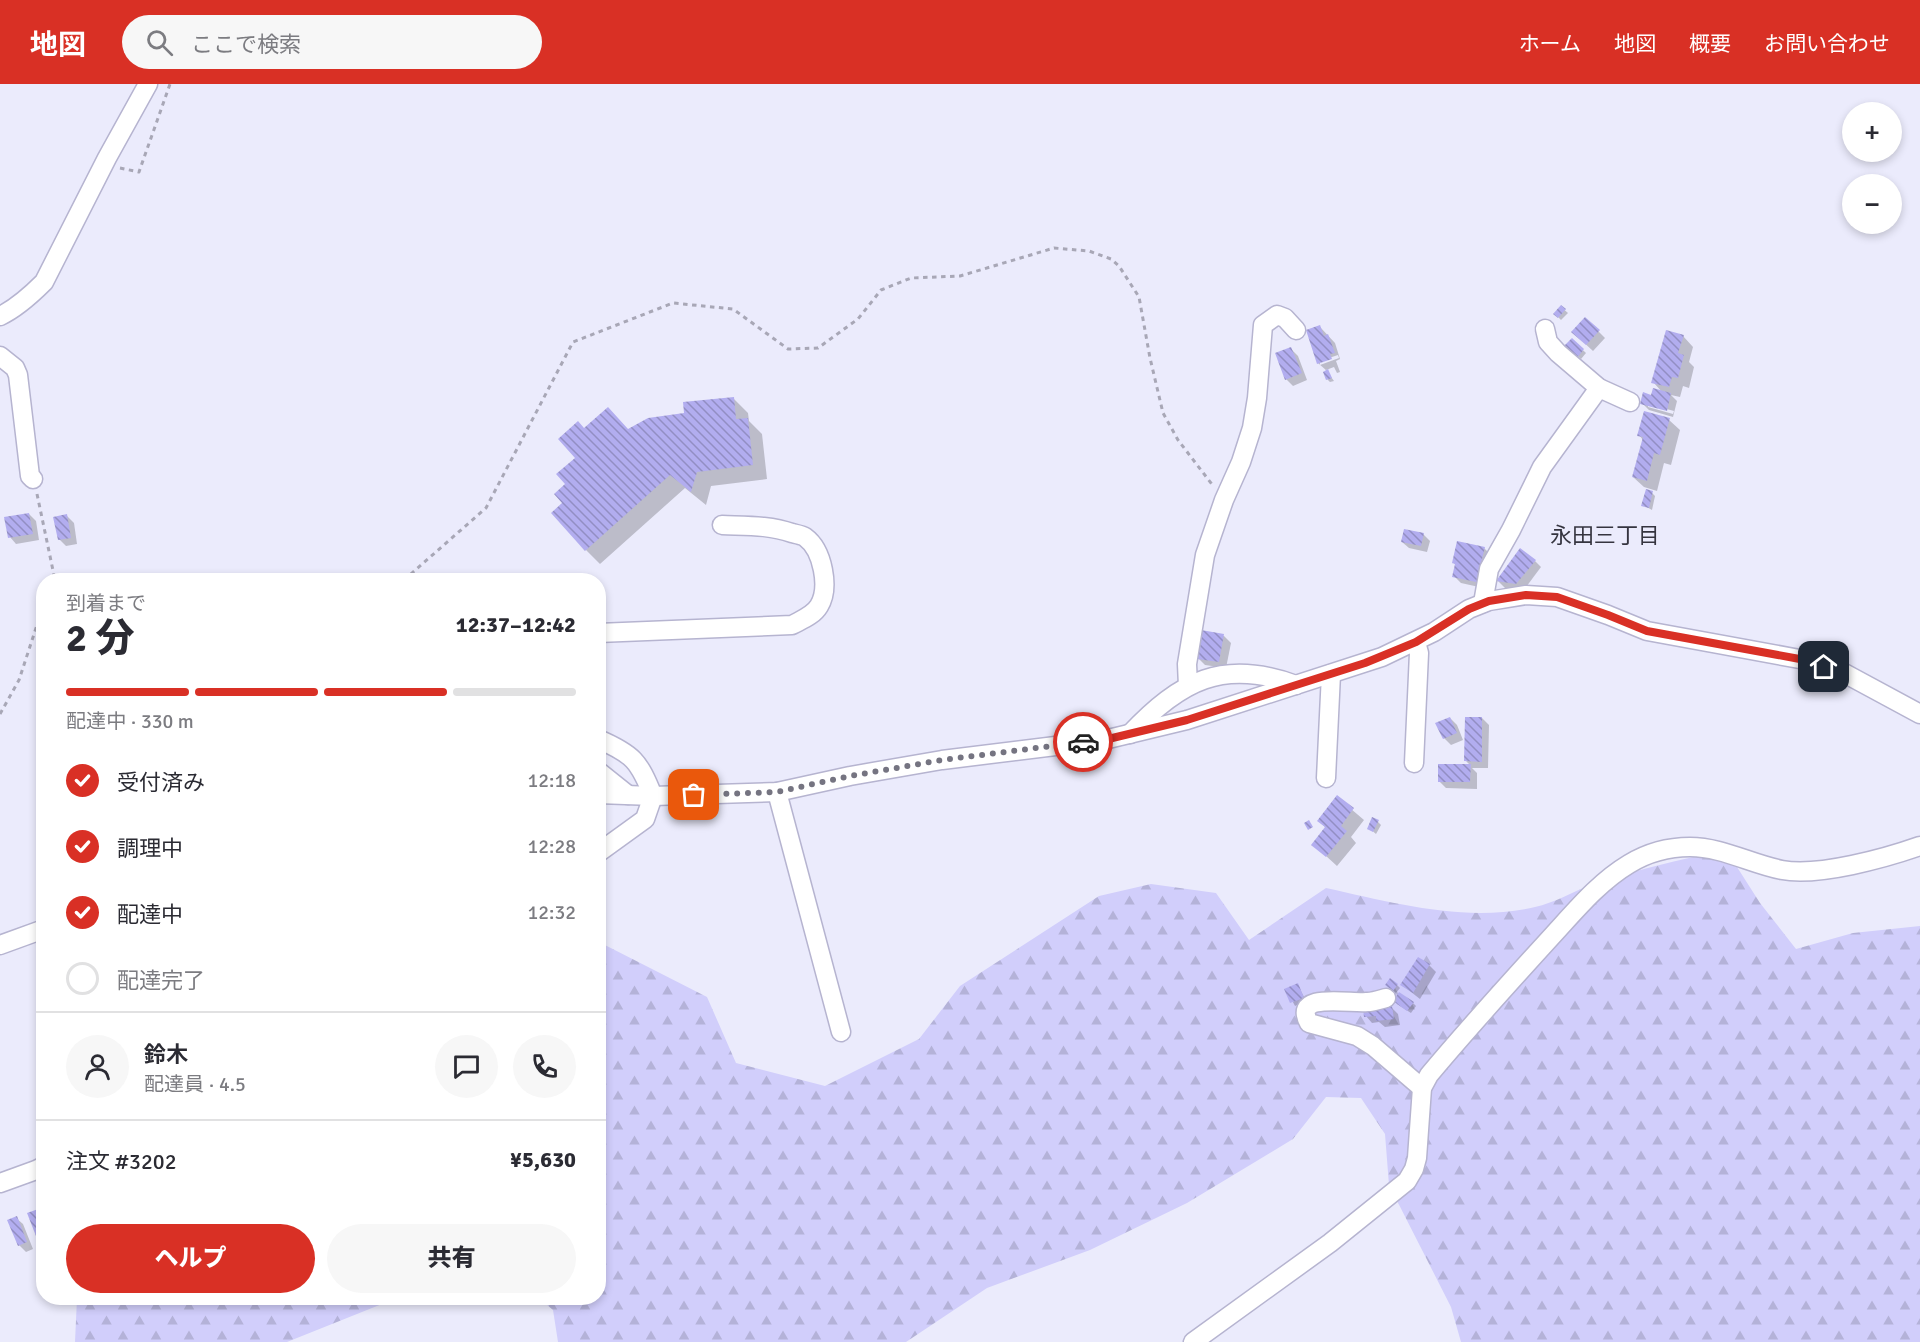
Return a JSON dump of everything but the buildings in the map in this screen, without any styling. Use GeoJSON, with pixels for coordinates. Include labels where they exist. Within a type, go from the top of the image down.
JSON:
{"type":"FeatureCollection","features":[{"type":"Feature","properties":{"kind":"street"},"geometry":{"type":"LineString","coordinates":[[0,316],[30,296],[44,282],[103,165],[148,84]]}},
{"type":"Feature","properties":{"kind":"street"},"geometry":{"type":"LineString","coordinates":[[1188,686],[1187,664],[1205,555],[1252,428],[1257,398],[1263,324],[1277,315],[1285,318],[1296,330]]}},
{"type":"Feature","properties":{"kind":"street"},"geometry":{"type":"LineString","coordinates":[[1545,329],[1548,342],[1558,353],[1599,388],[1630,402]]}},
{"type":"Feature","properties":{"kind":"street"},"geometry":{"type":"LineString","coordinates":[[0,356],[15,368],[18,375],[30,476],[33,479]]}},
{"type":"Feature","properties":{"kind":"street"},"geometry":{"type":"LineString","coordinates":[[1483,603],[1489,569],[1512,530],[1542,467],[1599,388]]}},
{"type":"Feature","properties":{"kind":"street"},"geometry":{"type":"LineString","coordinates":[[606,633],[792,625],[809,616],[819,606],[824,588],[824,570],[818,552],[805,537],[764,526],[722,525]]}},
{"type":"Feature","properties":{"kind":"street"},"geometry":{"type":"LineString","coordinates":[[606,794],[652,796],[777,792],[850,776],[942,760],[1104,740],[1187,720],[1382,657],[1416,642],[1469,609],[1505,597],[1526,595],[1557,597],[1647,631],[1805,660],[1844,673],[1920,714]]}},
{"type":"Feature","properties":{"kind":"street"},"geometry":{"type":"LineString","coordinates":[[1414,763],[1419,653],[1416,642]]}},
{"type":"Feature","properties":{"kind":"street"},"geometry":{"type":"LineString","coordinates":[[1130,734],[1154,709],[1172,695],[1188,686],[1229,673],[1244,672],[1270,676],[1296,685]]}},
{"type":"Feature","properties":{"kind":"street"},"geometry":{"type":"LineString","coordinates":[[1326,778],[1331,674]]}},
{"type":"Feature","properties":{"kind":"street"},"geometry":{"type":"LineString","coordinates":[[606,742],[619,748],[634,759],[642,770],[652,796],[645,819],[606,848]]}},
{"type":"Feature","properties":{"kind":"street"},"geometry":{"type":"LineString","coordinates":[[606,777],[628,795]]}},
{"type":"Feature","properties":{"kind":"street"},"geometry":{"type":"LineString","coordinates":[[777,792],[841,1032]]}},
{"type":"Feature","properties":{"kind":"street"},"geometry":{"type":"LineString","coordinates":[[1192,1342],[1330,1243],[1407,1181],[1417,1158],[1422,1088],[1429,1075],[1454,1044],[1586,899],[1628,864],[1643,856],[1666,849],[1690,847],[1747,859],[1783,870],[1809,871],[1850,864],[1920,846]]}},
{"type":"Feature","properties":{"kind":"street"},"geometry":{"type":"LineString","coordinates":[[0,945],[36,932]]}},
{"type":"Feature","properties":{"kind":"street"},"geometry":{"type":"LineString","coordinates":[[1386,998],[1366,1002],[1321,1001],[1309,1005],[1304,1013],[1309,1023],[1357,1036],[1373,1046],[1422,1088]]}},
{"type":"Feature","properties":{"kind":"street"},"geometry":{"type":"LineString","coordinates":[[0,1182],[36,1170]]}},
{"type":"Feature","properties":{"kind":"path"},"geometry":{"type":"LineString","coordinates":[[103,165],[139,172],[170,84]]}},
{"type":"Feature","properties":{"kind":"path"},"geometry":{"type":"LineString","coordinates":[[412,573],[486,508],[573,342],[673,303],[733,309],[788,349],[818,348],[858,320],[881,290],[911,278],[960,276],[1054,248],[1089,251],[1111,259],[1127,276],[1139,297],[1149,358],[1163,413],[1178,440],[1224,500]]}},
{"type":"Feature","properties":{"kind":"path"},"geometry":{"type":"LineString","coordinates":[[33,479],[54,573]]}},
{"type":"Feature","properties":{"kind":"path"},"geometry":{"type":"LineString","coordinates":[[0,714],[19,680],[36,631]]}},
{"type":"Feature","properties":{"kind":"green space"},"geometry":{"type":"Polygon","coordinates":[[[1702,855],[1737,867],[1760,903],[1796,949],[1853,933],[1920,926],[1920,1342],[1461,1342],[1451,1307],[1389,1185],[1385,1134],[1361,1098],[1326,1097],[1293,1139],[1187,1203],[1090,1250],[987,1288],[906,1342],[558,1342],[553,1310],[547,1305],[606,1305],[606,946],[707,997],[736,1063],[825,1086],[919,1039],[960,986],[1099,896],[1151,884],[1216,893],[1249,940],[1326,888],[1404,905],[1483,913],[1535,907],[1591,885],[1702,855]]]}},
{"type":"Feature","properties":{"kind":"green space"},"geometry":{"type":"Polygon","coordinates":[[[77,1305],[380,1305],[287,1342],[75,1342],[77,1305]]]}},
{"type":"Feature","properties":{"kind":"way so far"},"geometry":{"type":"LineString","coordinates":[[694,795],[777,792],[850,776],[942,760],[1083,742]]}},
{"type":"Feature","properties":{"kind":"district","name":"永田三丁目"},"geometry":{"type":"Point","coordinates":[1605,535]}},
{"type":"Feature","properties":{"kind":"route"},"geometry":{"type":"LineString","coordinates":[[1083,742],[1104,740],[1187,720],[1365,663],[1416,642],[1469,609],[1505,597],[1526,595],[1557,597],[1647,631],[1805,660],[1824,667]]}}]}
